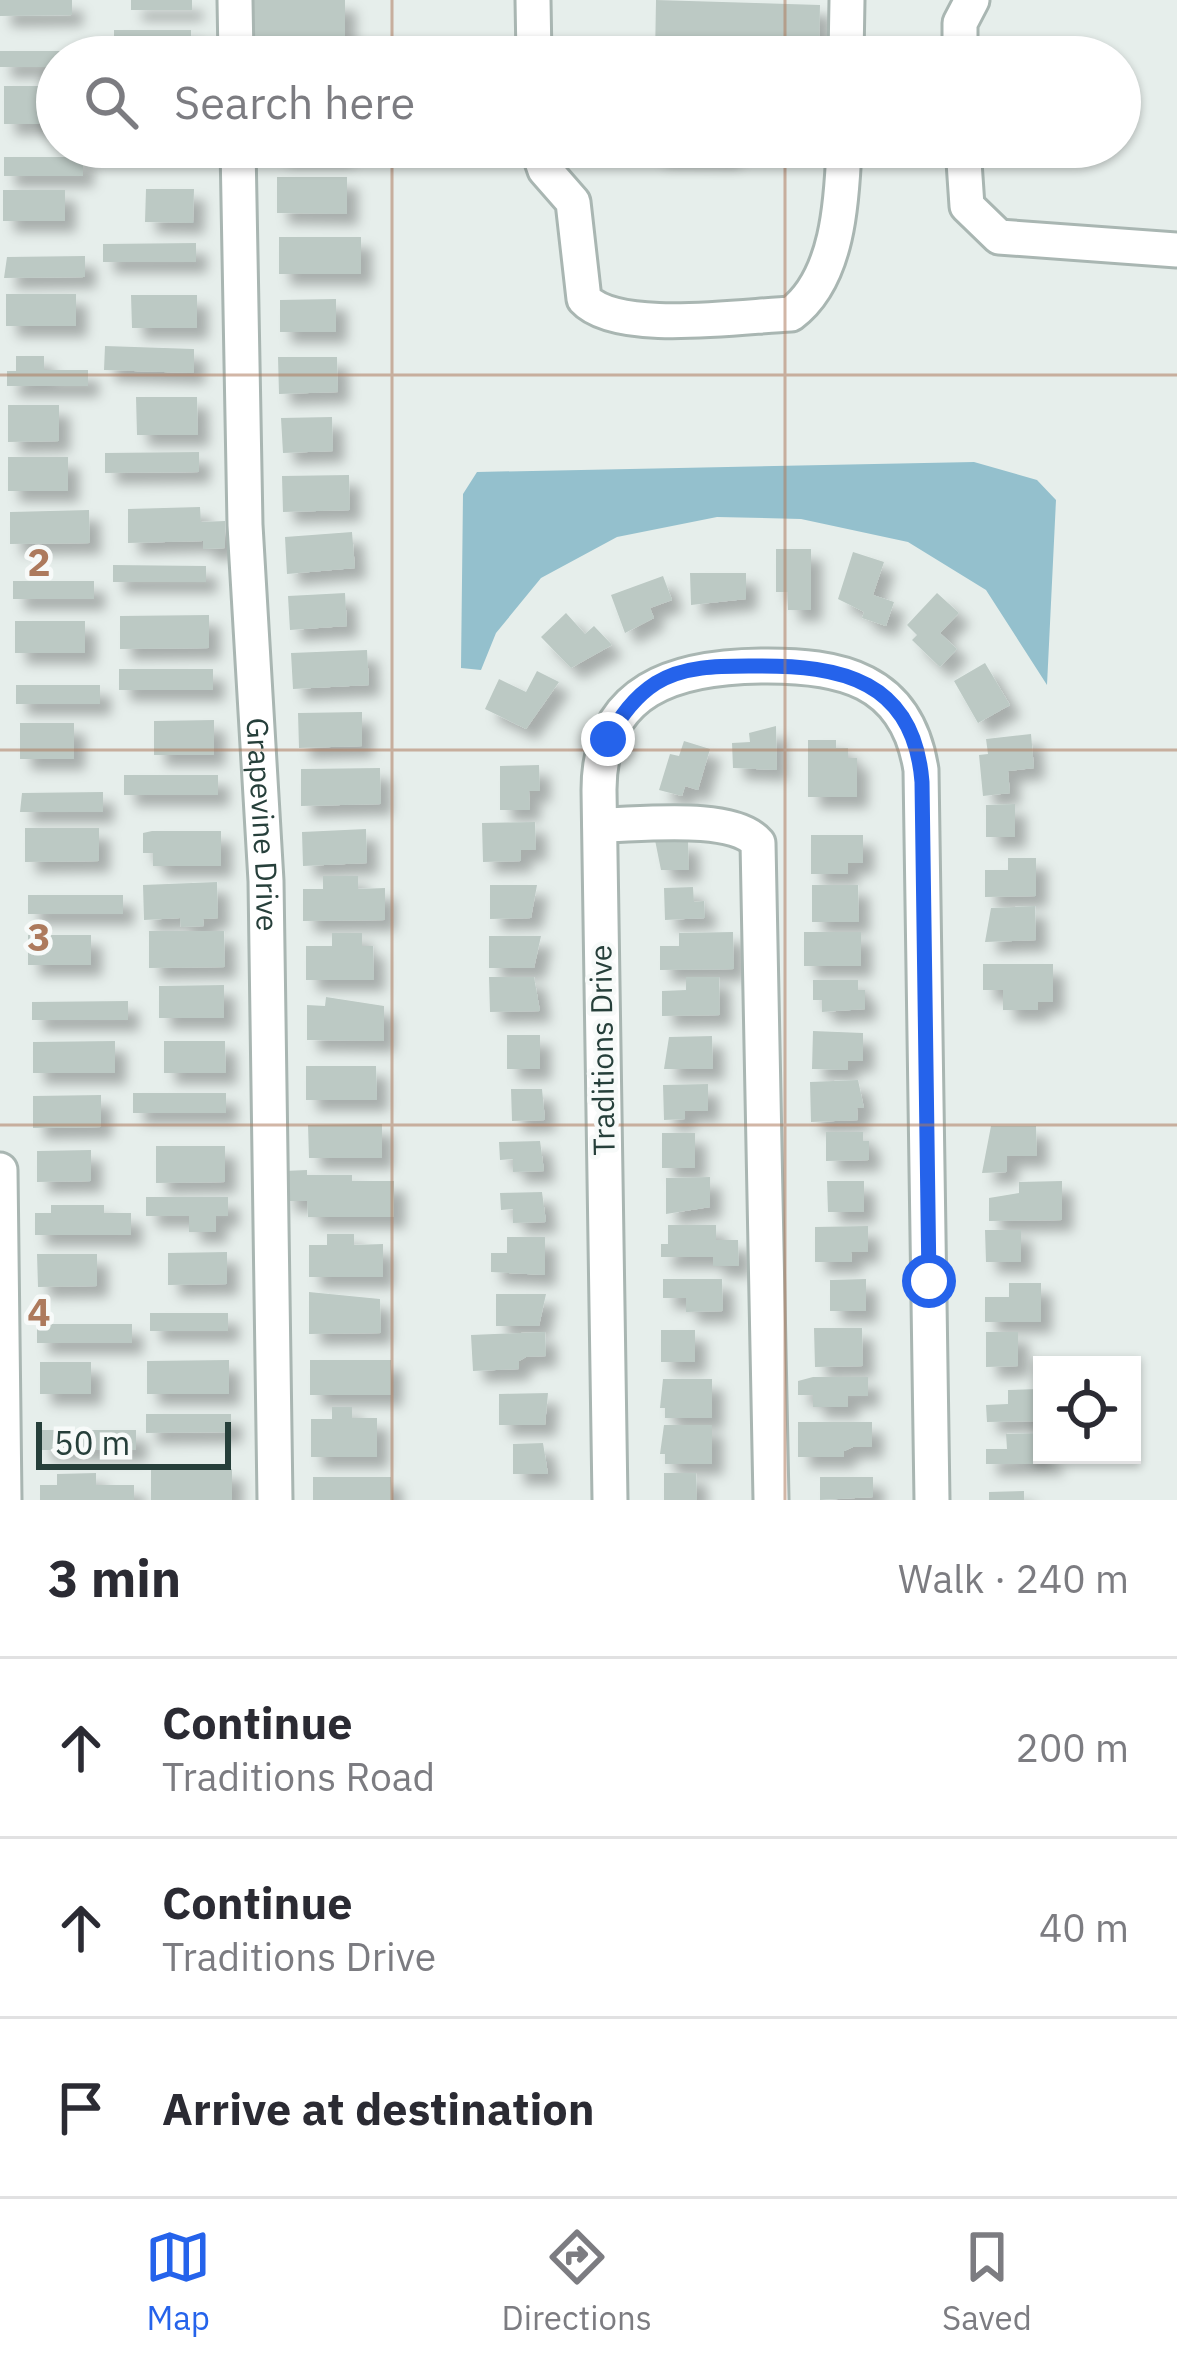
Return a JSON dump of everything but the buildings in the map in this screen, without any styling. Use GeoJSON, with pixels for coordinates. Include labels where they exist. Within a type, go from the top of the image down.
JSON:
{"type":"FeatureCollection","features":[{"type":"Feature","properties":{"kind":"street"},"geometry":{"type":"LineString","coordinates":[[235,0],[236,36]]}},
{"type":"Feature","properties":{"kind":"street"},"geometry":{"type":"LineString","coordinates":[[533,0],[534,36]]}},
{"type":"Feature","properties":{"kind":"street"},"geometry":{"type":"LineString","coordinates":[[846,36],[847,0]]}},
{"type":"Feature","properties":{"kind":"street"},"geometry":{"type":"LineString","coordinates":[[960,36],[960,23],[972,0]]}},
{"type":"Feature","properties":{"kind":"street","name":"Grapevine Drive"},"geometry":{"type":"LineString","coordinates":[[238,168],[245,525],[270,1016],[275,1500]]}},
{"type":"Feature","properties":{"kind":"street"},"geometry":{"type":"LineString","coordinates":[[543,168],[573,202],[584,299],[594,310],[630,320],[791,314],[804,305],[817,287],[836,226],[842,168]]}},
{"type":"Feature","properties":{"kind":"street"},"geometry":{"type":"LineString","coordinates":[[964,168],[967,206],[999,237],[1177,250]]}},
{"type":"Feature","properties":{"kind":"street","name":"Traditions Drive"},"geometry":{"type":"LineString","coordinates":[[610,1500],[601,764],[620,718],[656,683],[716,666],[814,665],[850,674],[898,711],[919,756],[932,1500]]}},
{"type":"Feature","properties":{"kind":"street"},"geometry":{"type":"LineString","coordinates":[[600,825],[729,827],[758,843],[771,1500]]}},
{"type":"Feature","properties":{"kind":"street"},"geometry":{"type":"LineString","coordinates":[[0,1170],[4,1500]]}},
{"type":"Feature","properties":{"kind":"water"},"geometry":{"type":"Polygon","coordinates":[[[974,462],[1037,480],[1056,500],[1047,685],[986,590],[908,542],[801,519],[717,517],[617,537],[541,578],[496,633],[481,670],[461,668],[463,494],[477,472],[974,462]]]}},
{"type":"Feature","properties":{"kind":"route"},"geometry":{"type":"LineString","coordinates":[[608,739],[628,708],[656,683],[716,666],[814,665],[838,670],[871,686],[898,711],[919,756],[922,782],[929,1281]]}}]}
